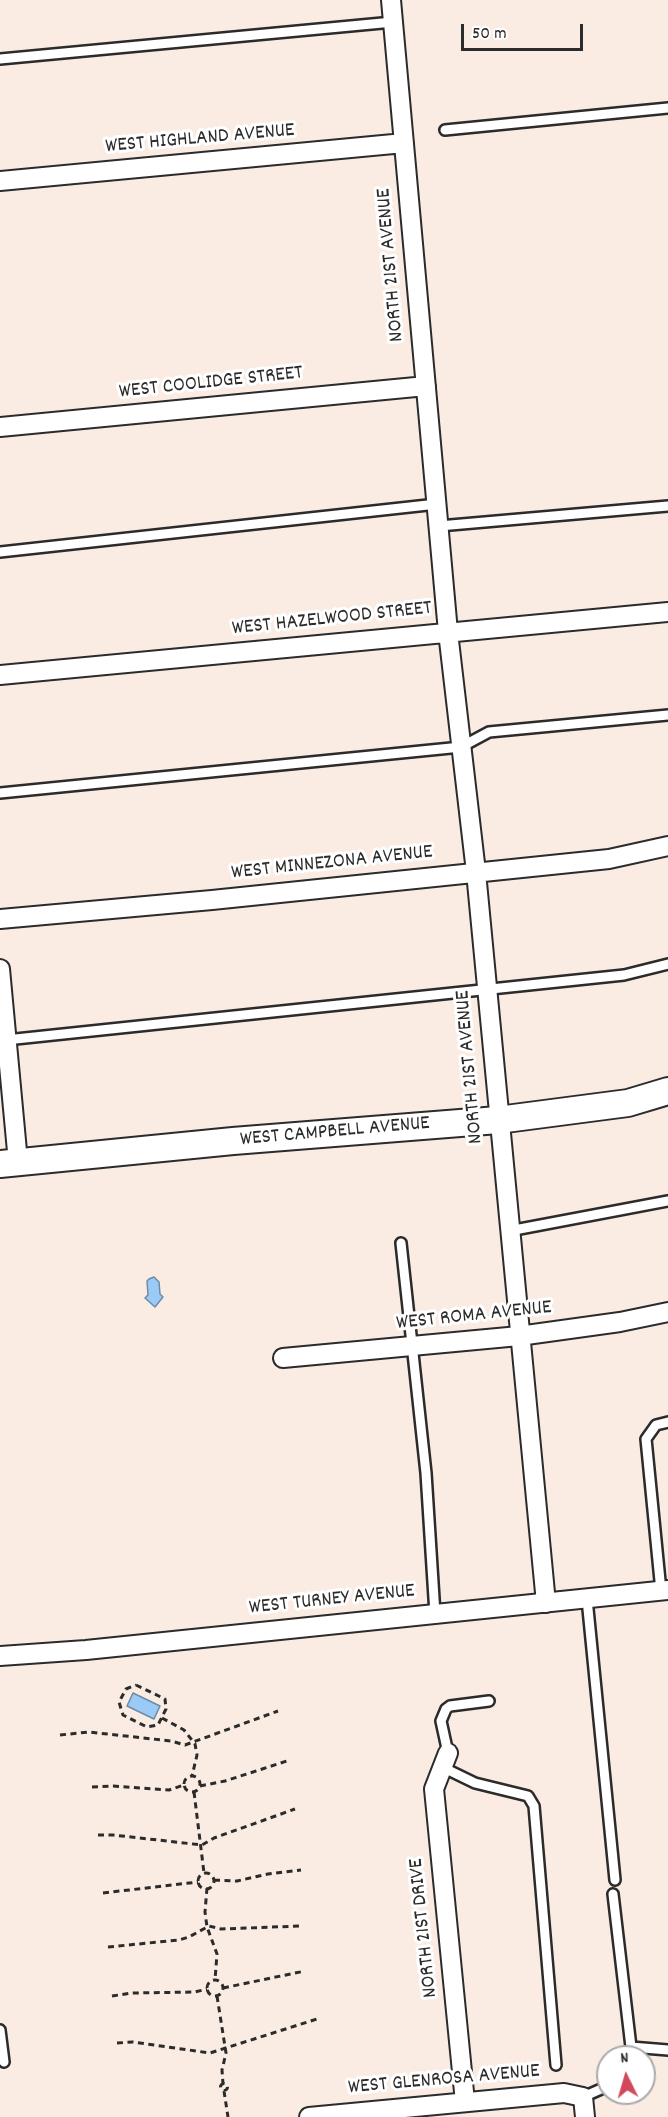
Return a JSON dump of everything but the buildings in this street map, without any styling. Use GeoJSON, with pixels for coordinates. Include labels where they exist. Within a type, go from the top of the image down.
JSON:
{"type":"FeatureCollection","features":[{"type":"Feature","properties":{"kind":"street","name":"NORTH 21ST AVENUE"},"geometry":{"type":"LineString","coordinates":[[391,0],[448,632],[476,872],[546,1603]]}},
{"type":"Feature","properties":{"kind":"street","name":"WEST HIGHLAND AVENUE"},"geometry":{"type":"LineString","coordinates":[[0,181],[404,143]]}},
{"type":"Feature","properties":{"kind":"street","name":"WEST COOLIDGE STREET"},"geometry":{"type":"LineString","coordinates":[[0,427],[426,386]]}},
{"type":"Feature","properties":{"kind":"street","name":"WEST HAZELWOOD STREET"},"geometry":{"type":"LineString","coordinates":[[0,675],[668,612]]}},
{"type":"Feature","properties":{"kind":"street","name":"WEST MINNEZONA AVENUE"},"geometry":{"type":"LineString","coordinates":[[0,919],[212,900],[609,859],[668,846]]}},
{"type":"Feature","properties":{"kind":"street"},"geometry":{"type":"LineString","coordinates":[[0,969],[6,1040],[9,1163]]}},
{"type":"Feature","properties":{"kind":"street","name":"WEST CAMPBELL AVENUE"},"geometry":{"type":"LineString","coordinates":[[9,1163],[498,1120],[628,1103],[668,1091]]}},
{"type":"Feature","properties":{"kind":"street","name":"WEST ROMA AVENUE"},"geometry":{"type":"LineString","coordinates":[[283,1358],[519,1336],[620,1322],[668,1312]]}},
{"type":"Feature","properties":{"kind":"street","name":"WEST TURNEY AVENUE"},"geometry":{"type":"LineString","coordinates":[[0,1656],[87,1650],[664,1591]]}},
{"type":"Feature","properties":{"kind":"street","name":"NORTH 21ST DRIVE"},"geometry":{"type":"LineString","coordinates":[[445,1760],[434,1789],[465,2102]]}},
{"type":"Feature","properties":{"kind":"street","name":"WEST GLENROSA AVENUE"},"geometry":{"type":"LineString","coordinates":[[309,2117],[564,2093],[583,2097]]}},
{"type":"Feature","properties":{"kind":"street"},"geometry":{"type":"LineString","coordinates":[[583,2097],[585,2117]]}},
{"type":"Feature","properties":{"kind":"lane"},"geometry":{"type":"LineString","coordinates":[[0,59],[393,22]]}},
{"type":"Feature","properties":{"kind":"lane"},"geometry":{"type":"LineString","coordinates":[[445,130],[668,108]]}},
{"type":"Feature","properties":{"kind":"lane"},"geometry":{"type":"LineString","coordinates":[[0,552],[437,504]]}},
{"type":"Feature","properties":{"kind":"lane"},"geometry":{"type":"LineString","coordinates":[[439,526],[668,506]]}},
{"type":"Feature","properties":{"kind":"lane"},"geometry":{"type":"LineString","coordinates":[[0,793],[461,747],[489,732],[668,716]]}},
{"type":"Feature","properties":{"kind":"lane"},"geometry":{"type":"LineString","coordinates":[[6,1040],[624,975],[668,963]]}},
{"type":"Feature","properties":{"kind":"lane"},"geometry":{"type":"LineString","coordinates":[[509,1231],[668,1201]]}},
{"type":"Feature","properties":{"kind":"lane"},"geometry":{"type":"LineString","coordinates":[[401,1243],[426,1473],[435,1614]]}},
{"type":"Feature","properties":{"kind":"lane"},"geometry":{"type":"LineString","coordinates":[[664,1591],[646,1439],[656,1425],[668,1422]]}},
{"type":"Feature","properties":{"kind":"lane"},"geometry":{"type":"LineString","coordinates":[[587,1599],[615,1880]]}},
{"type":"Feature","properties":{"kind":"lane"},"geometry":{"type":"LineString","coordinates":[[489,1701],[450,1706],[446,1709],[441,1721],[445,1760],[475,1784],[528,1796],[534,1806],[556,2065]]}},
{"type":"Feature","properties":{"kind":"lane"},"geometry":{"type":"LineString","coordinates":[[613,1894],[630,2045]]}},
{"type":"Feature","properties":{"kind":"lane"},"geometry":{"type":"LineString","coordinates":[[0,2030],[3,2062]]}},
{"type":"Feature","properties":{"kind":"lane"},"geometry":{"type":"LineString","coordinates":[[583,2097],[596,2091]]}},
{"type":"Feature","properties":{"kind":"path"},"geometry":{"type":"LineString","coordinates":[[136,1685],[165,1699],[166,1709],[162,1718],[158,1725],[147,1727],[123,1715],[119,1702],[126,1689],[136,1685]]}},
{"type":"Feature","properties":{"kind":"path"},"geometry":{"type":"LineString","coordinates":[[60,1735],[89,1732],[171,1741],[185,1745],[278,1711]]}},
{"type":"Feature","properties":{"kind":"path"},"geometry":{"type":"LineString","coordinates":[[162,1718],[184,1730],[194,1741],[197,1755],[192,1776],[185,1780],[184,1785],[186,1790],[194,1792]]}},
{"type":"Feature","properties":{"kind":"path"},"geometry":{"type":"LineString","coordinates":[[194,1792],[200,1786],[225,1781],[290,1760]]}},
{"type":"Feature","properties":{"kind":"path"},"geometry":{"type":"LineString","coordinates":[[192,1776],[199,1780],[200,1786]]}},
{"type":"Feature","properties":{"kind":"path"},"geometry":{"type":"LineString","coordinates":[[92,1787],[113,1786],[169,1790],[184,1785]]}},
{"type":"Feature","properties":{"kind":"path"},"geometry":{"type":"LineString","coordinates":[[194,1792],[204,1873]]}},
{"type":"Feature","properties":{"kind":"path"},"geometry":{"type":"LineString","coordinates":[[98,1835],[202,1845],[214,1838],[295,1809]]}},
{"type":"Feature","properties":{"kind":"path"},"geometry":{"type":"LineString","coordinates":[[214,1880],[237,1881],[301,1870]]}},
{"type":"Feature","properties":{"kind":"path"},"geometry":{"type":"LineString","coordinates":[[198,1882],[199,1877],[204,1873],[210,1874],[214,1880]]}},
{"type":"Feature","properties":{"kind":"path"},"geometry":{"type":"LineString","coordinates":[[198,1882],[203,1888],[207,1888],[212,1886],[214,1880]]}},
{"type":"Feature","properties":{"kind":"path"},"geometry":{"type":"LineString","coordinates":[[103,1893],[198,1882]]}},
{"type":"Feature","properties":{"kind":"path"},"geometry":{"type":"LineString","coordinates":[[207,1888],[205,1912],[207,1927],[217,1954],[215,1980]]}},
{"type":"Feature","properties":{"kind":"path"},"geometry":{"type":"LineString","coordinates":[[108,1947],[179,1940],[207,1927],[221,1929],[301,1926]]}},
{"type":"Feature","properties":{"kind":"path"},"geometry":{"type":"LineString","coordinates":[[223,1988],[305,1971]]}},
{"type":"Feature","properties":{"kind":"path"},"geometry":{"type":"LineString","coordinates":[[215,1980],[220,1982],[223,1988],[221,1994],[217,1996]]}},
{"type":"Feature","properties":{"kind":"path"},"geometry":{"type":"LineString","coordinates":[[215,1980],[210,1982],[207,1989],[209,1994],[217,1996]]}},
{"type":"Feature","properties":{"kind":"path"},"geometry":{"type":"LineString","coordinates":[[112,1996],[195,1992],[207,1989]]}},
{"type":"Feature","properties":{"kind":"path"},"geometry":{"type":"LineString","coordinates":[[217,1996],[226,2053],[222,2070],[223,2084],[228,2087],[224,2091],[228,2117]]}},
{"type":"Feature","properties":{"kind":"path"},"geometry":{"type":"LineString","coordinates":[[117,2043],[207,2053],[247,2043],[317,2019]]}},
{"type":"Feature","properties":{"kind":"water"},"geometry":{"type":"Polygon","coordinates":[[[154,1277],[159,1282],[160,1294],[163,1297],[155,1307],[145,1298],[148,1295],[147,1281],[154,1277]]]}},
{"type":"Feature","properties":{"kind":"water"},"geometry":{"type":"Polygon","coordinates":[[[133,1693],[160,1706],[154,1719],[127,1706],[133,1693]]]}}]}
